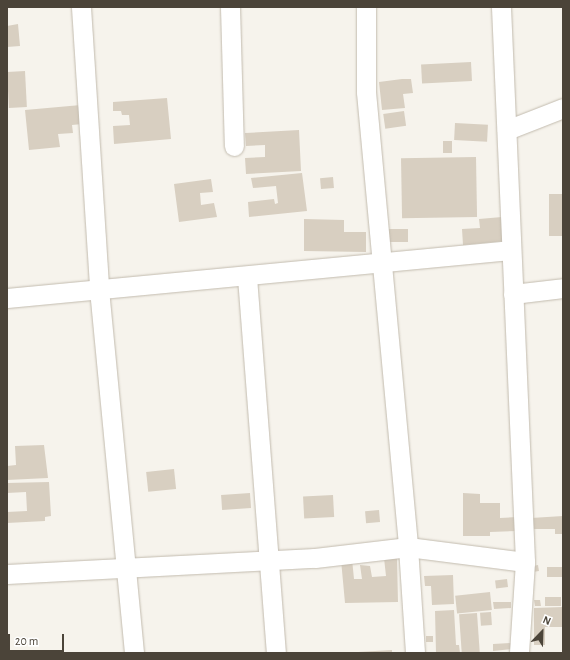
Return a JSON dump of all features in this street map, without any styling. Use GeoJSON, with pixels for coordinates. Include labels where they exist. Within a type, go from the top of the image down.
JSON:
{"type":"FeatureCollection","features":[{"type":"Feature","properties":{"kind":"street"},"geometry":{"type":"LineString","coordinates":[[81,7],[99,289],[134,653]]}},
{"type":"Feature","properties":{"kind":"street"},"geometry":{"type":"LineString","coordinates":[[230,7],[234,146]]}},
{"type":"Feature","properties":{"kind":"street"},"geometry":{"type":"LineString","coordinates":[[366,7],[366,92],[408,547],[415,653]]}},
{"type":"Feature","properties":{"kind":"street"},"geometry":{"type":"LineString","coordinates":[[501,7],[525,562],[520,653]]}},
{"type":"Feature","properties":{"kind":"street"},"geometry":{"type":"LineString","coordinates":[[507,130],[563,108]]}},
{"type":"Feature","properties":{"kind":"street"},"geometry":{"type":"LineString","coordinates":[[7,298],[247,277],[511,250]]}},
{"type":"Feature","properties":{"kind":"street"},"geometry":{"type":"LineString","coordinates":[[247,277],[276,653]]}},
{"type":"Feature","properties":{"kind":"street"},"geometry":{"type":"LineString","coordinates":[[513,294],[563,288]]}},
{"type":"Feature","properties":{"kind":"street"},"geometry":{"type":"LineString","coordinates":[[7,574],[126,566],[315,558],[408,547],[525,562]]}},
{"type":"Feature","properties":{"kind":"building"},"geometry":{"type":"Polygon","coordinates":[[[18,24],[20,46],[7,47],[7,26],[18,24]]]}},
{"type":"Feature","properties":{"kind":"building"},"geometry":{"type":"Polygon","coordinates":[[[471,62],[472,81],[422,84],[421,65],[471,62]]]}},
{"type":"Feature","properties":{"kind":"building"},"geometry":{"type":"Polygon","coordinates":[[[25,71],[27,107],[9,108],[7,72],[25,71]]]}},
{"type":"Feature","properties":{"kind":"building"},"geometry":{"type":"Polygon","coordinates":[[[411,79],[413,93],[403,94],[405,108],[382,110],[379,82],[411,79]]]}},
{"type":"Feature","properties":{"kind":"building"},"geometry":{"type":"Polygon","coordinates":[[[167,98],[171,139],[114,144],[113,126],[130,125],[129,115],[122,115],[121,111],[113,111],[113,102],[167,98]]]}},
{"type":"Feature","properties":{"kind":"building"},"geometry":{"type":"Polygon","coordinates":[[[81,105],[82,124],[72,125],[73,133],[58,134],[60,147],[29,150],[25,110],[81,105]]]}},
{"type":"Feature","properties":{"kind":"building"},"geometry":{"type":"Polygon","coordinates":[[[404,111],[406,126],[385,129],[383,114],[404,111]]]}},
{"type":"Feature","properties":{"kind":"building"},"geometry":{"type":"Polygon","coordinates":[[[455,123],[488,125],[487,142],[454,140],[455,123]]]}},
{"type":"Feature","properties":{"kind":"building"},"geometry":{"type":"Polygon","coordinates":[[[299,130],[301,171],[246,174],[245,158],[265,157],[265,145],[246,146],[245,133],[299,130]]]}},
{"type":"Feature","properties":{"kind":"building"},"geometry":{"type":"Polygon","coordinates":[[[443,141],[452,141],[452,153],[443,153],[443,141]]]}},
{"type":"Feature","properties":{"kind":"building"},"geometry":{"type":"Polygon","coordinates":[[[476,157],[477,217],[402,218],[401,158],[476,157]]]}},
{"type":"Feature","properties":{"kind":"building"},"geometry":{"type":"Polygon","coordinates":[[[302,173],[307,211],[249,217],[248,202],[274,199],[275,204],[278,203],[276,186],[253,188],[251,178],[302,173]]]}},
{"type":"Feature","properties":{"kind":"building"},"geometry":{"type":"Polygon","coordinates":[[[333,177],[334,188],[321,189],[320,178],[333,177]]]}},
{"type":"Feature","properties":{"kind":"building"},"geometry":{"type":"Polygon","coordinates":[[[211,179],[213,192],[200,193],[201,205],[214,203],[217,217],[179,222],[174,184],[211,179]]]}},
{"type":"Feature","properties":{"kind":"building"},"geometry":{"type":"Polygon","coordinates":[[[549,194],[563,194],[563,236],[549,236],[549,194]]]}},
{"type":"Feature","properties":{"kind":"building"},"geometry":{"type":"Polygon","coordinates":[[[502,217],[505,241],[463,245],[462,229],[480,228],[479,219],[502,217]]]}},
{"type":"Feature","properties":{"kind":"building"},"geometry":{"type":"Polygon","coordinates":[[[304,219],[344,220],[344,232],[366,232],[366,252],[304,251],[304,219]]]}},
{"type":"Feature","properties":{"kind":"building"},"geometry":{"type":"Polygon","coordinates":[[[388,229],[408,229],[408,242],[388,242],[388,229]]]}},
{"type":"Feature","properties":{"kind":"building"},"geometry":{"type":"Polygon","coordinates":[[[44,445],[48,478],[7,480],[7,466],[16,465],[15,446],[44,445]]]}},
{"type":"Feature","properties":{"kind":"building"},"geometry":{"type":"Polygon","coordinates":[[[174,469],[176,489],[148,492],[146,472],[174,469]]]}},
{"type":"Feature","properties":{"kind":"building"},"geometry":{"type":"Polygon","coordinates":[[[49,482],[51,516],[45,517],[45,521],[7,523],[7,512],[27,511],[26,492],[7,493],[7,483],[49,482]]]}},
{"type":"Feature","properties":{"kind":"building"},"geometry":{"type":"Polygon","coordinates":[[[250,493],[251,508],[222,510],[221,495],[250,493]]]}},
{"type":"Feature","properties":{"kind":"building"},"geometry":{"type":"Polygon","coordinates":[[[463,493],[480,494],[480,503],[500,503],[500,518],[517,517],[518,531],[490,532],[490,536],[463,536],[463,493]]]}},
{"type":"Feature","properties":{"kind":"building"},"geometry":{"type":"Polygon","coordinates":[[[333,495],[334,517],[304,519],[303,497],[333,495]]]}},
{"type":"Feature","properties":{"kind":"building"},"geometry":{"type":"Polygon","coordinates":[[[379,510],[380,522],[366,523],[365,511],[379,510]]]}},
{"type":"Feature","properties":{"kind":"building"},"geometry":{"type":"Polygon","coordinates":[[[563,516],[563,534],[555,534],[555,529],[531,529],[531,518],[563,516]]]}},
{"type":"Feature","properties":{"kind":"building"},"geometry":{"type":"Polygon","coordinates":[[[384,558],[397,558],[398,602],[345,603],[341,560],[352,559],[354,579],[362,579],[360,565],[370,566],[372,577],[386,576],[384,558]]]}},
{"type":"Feature","properties":{"kind":"building"},"geometry":{"type":"Polygon","coordinates":[[[538,565],[539,571],[533,572],[533,566],[538,565]]]}},
{"type":"Feature","properties":{"kind":"building"},"geometry":{"type":"Polygon","coordinates":[[[547,567],[563,567],[563,577],[547,577],[547,567]]]}},
{"type":"Feature","properties":{"kind":"building"},"geometry":{"type":"Polygon","coordinates":[[[453,575],[454,604],[432,605],[431,586],[425,586],[424,576],[453,575]]]}},
{"type":"Feature","properties":{"kind":"building"},"geometry":{"type":"Polygon","coordinates":[[[507,579],[508,587],[496,588],[495,580],[507,579]]]}},
{"type":"Feature","properties":{"kind":"building"},"geometry":{"type":"Polygon","coordinates":[[[490,592],[492,610],[457,614],[455,596],[490,592]]]}},
{"type":"Feature","properties":{"kind":"building"},"geometry":{"type":"Polygon","coordinates":[[[545,597],[561,597],[561,606],[545,606],[545,597]]]}},
{"type":"Feature","properties":{"kind":"building"},"geometry":{"type":"Polygon","coordinates":[[[534,600],[540,600],[541,606],[535,606],[534,600]]]}},
{"type":"Feature","properties":{"kind":"building"},"geometry":{"type":"Polygon","coordinates":[[[493,602],[511,602],[511,608],[494,609],[493,602]]]}},
{"type":"Feature","properties":{"kind":"building"},"geometry":{"type":"Polygon","coordinates":[[[563,607],[563,627],[545,627],[545,645],[534,645],[534,608],[563,607]]]}},
{"type":"Feature","properties":{"kind":"building"},"geometry":{"type":"Polygon","coordinates":[[[454,610],[456,645],[459,645],[460,653],[436,653],[435,611],[454,610]]]}},
{"type":"Feature","properties":{"kind":"building"},"geometry":{"type":"Polygon","coordinates":[[[491,612],[492,625],[481,626],[480,613],[491,612]]]}},
{"type":"Feature","properties":{"kind":"building"},"geometry":{"type":"Polygon","coordinates":[[[477,613],[480,652],[462,653],[459,614],[477,613]]]}},
{"type":"Feature","properties":{"kind":"building"},"geometry":{"type":"Polygon","coordinates":[[[426,636],[433,636],[433,642],[426,642],[426,636]]]}},
{"type":"Feature","properties":{"kind":"building"},"geometry":{"type":"Polygon","coordinates":[[[512,643],[512,649],[493,651],[493,644],[512,643]]]}},
{"type":"Feature","properties":{"kind":"building"},"geometry":{"type":"Polygon","coordinates":[[[392,650],[392,653],[358,653],[358,652],[392,650]]]}}]}
